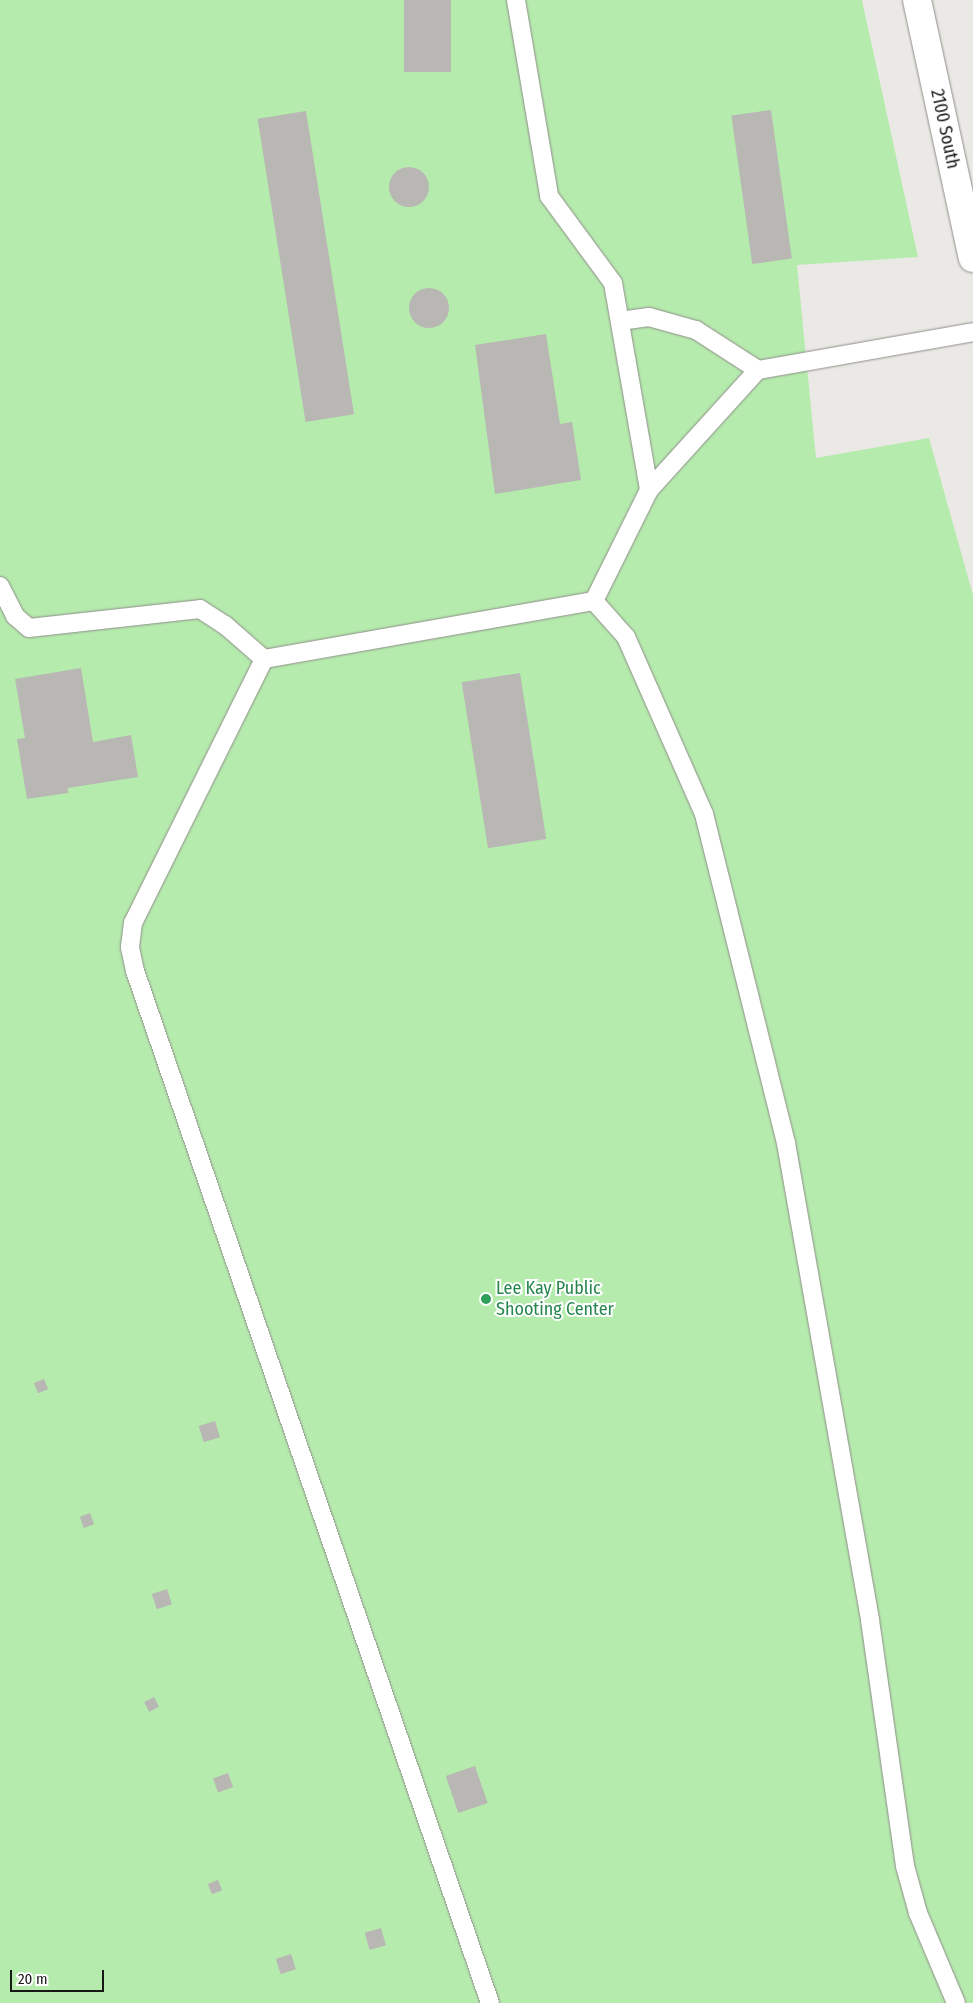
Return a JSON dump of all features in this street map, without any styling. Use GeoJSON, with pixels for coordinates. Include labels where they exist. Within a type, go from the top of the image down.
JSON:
{"type":"FeatureCollection","features":[{"type":"Feature","properties":{"kind":"street","name":"2100 South"},"geometry":{"type":"LineString","coordinates":[[917,0],[973,258]]}},
{"type":"Feature","properties":{"kind":"lane"},"geometry":{"type":"LineString","coordinates":[[516,0],[549,196],[613,284],[649,490]]}},
{"type":"Feature","properties":{"kind":"lane"},"geometry":{"type":"LineString","coordinates":[[620,321],[649,317],[696,330],[758,370]]}},
{"type":"Feature","properties":{"kind":"lane"},"geometry":{"type":"LineString","coordinates":[[594,601],[649,490],[758,370],[973,332]]}},
{"type":"Feature","properties":{"kind":"lane"},"geometry":{"type":"LineString","coordinates":[[0,586],[15,616],[29,628],[200,609],[225,625],[264,659]]}},
{"type":"Feature","properties":{"kind":"lane"},"geometry":{"type":"LineString","coordinates":[[264,659],[594,601]]}},
{"type":"Feature","properties":{"kind":"lane"},"geometry":{"type":"LineString","coordinates":[[594,601],[626,637],[704,814],[786,1142],[870,1620],[905,1866],[918,1913],[956,2003]]}},
{"type":"Feature","properties":{"kind":"lane"},"geometry":{"type":"LineString","coordinates":[[264,659],[133,922],[130,935],[131,960],[490,2003]]}},
{"type":"Feature","properties":{"kind":"green space","name":"Lee Kay Public Shooting Center"},"geometry":{"type":"Polygon","coordinates":[[[0,0],[862,0],[918,257],[797,265],[816,458],[929,438],[973,595],[973,2003],[0,2003],[0,0]]]}},
{"type":"Feature","properties":{"kind":"building"},"geometry":{"type":"Polygon","coordinates":[[[404,0],[451,0],[451,72],[404,72],[404,0]]]}},
{"type":"Feature","properties":{"kind":"building"},"geometry":{"type":"Polygon","coordinates":[[[771,110],[792,259],[752,264],[731,116],[771,110]]]}},
{"type":"Feature","properties":{"kind":"building"},"geometry":{"type":"Polygon","coordinates":[[[306,111],[354,414],[306,422],[258,119],[306,111]]]}},
{"type":"Feature","properties":{"kind":"building"},"geometry":{"type":"Polygon","coordinates":[[[409,167],[420,170],[426,176],[429,187],[426,198],[420,204],[409,207],[398,204],[392,198],[389,187],[392,176],[398,170],[409,167]]]}},
{"type":"Feature","properties":{"kind":"building"},"geometry":{"type":"Polygon","coordinates":[[[429,288],[443,294],[449,308],[443,322],[429,328],[415,322],[409,308],[415,294],[429,288]]]}},
{"type":"Feature","properties":{"kind":"building"},"geometry":{"type":"Polygon","coordinates":[[[546,334],[560,424],[572,422],[581,480],[495,494],[475,345],[546,334]]]}},
{"type":"Feature","properties":{"kind":"building"},"geometry":{"type":"Polygon","coordinates":[[[81,668],[93,742],[131,735],[138,777],[68,788],[68,793],[27,799],[17,739],[25,738],[15,679],[81,668]]]}},
{"type":"Feature","properties":{"kind":"building"},"geometry":{"type":"Polygon","coordinates":[[[520,673],[546,839],[488,848],[462,682],[520,673]]]}},
{"type":"Feature","properties":{"kind":"building"},"geometry":{"type":"Polygon","coordinates":[[[44,1379],[48,1389],[38,1393],[34,1383],[44,1379]]]}},
{"type":"Feature","properties":{"kind":"building"},"geometry":{"type":"Polygon","coordinates":[[[215,1421],[220,1437],[204,1442],[199,1426],[215,1421]]]}},
{"type":"Feature","properties":{"kind":"building"},"geometry":{"type":"Polygon","coordinates":[[[90,1513],[94,1524],[84,1528],[80,1517],[90,1513]]]}},
{"type":"Feature","properties":{"kind":"building"},"geometry":{"type":"Polygon","coordinates":[[[167,1589],[172,1604],[157,1609],[152,1594],[167,1589]]]}},
{"type":"Feature","properties":{"kind":"building"},"geometry":{"type":"Polygon","coordinates":[[[154,1697],[159,1707],[149,1712],[144,1702],[154,1697]]]}},
{"type":"Feature","properties":{"kind":"building"},"geometry":{"type":"Polygon","coordinates":[[[475,1766],[488,1803],[458,1813],[446,1776],[475,1766]]]}},
{"type":"Feature","properties":{"kind":"building"},"geometry":{"type":"Polygon","coordinates":[[[228,1773],[233,1787],[218,1793],[213,1778],[228,1773]]]}},
{"type":"Feature","properties":{"kind":"building"},"geometry":{"type":"Polygon","coordinates":[[[218,1880],[222,1890],[212,1894],[208,1884],[218,1880]]]}},
{"type":"Feature","properties":{"kind":"building"},"geometry":{"type":"Polygon","coordinates":[[[381,1928],[386,1945],[370,1950],[365,1933],[381,1928]]]}},
{"type":"Feature","properties":{"kind":"building"},"geometry":{"type":"Polygon","coordinates":[[[291,1954],[296,1969],[281,1974],[276,1959],[291,1954]]]}},
{"type":"Feature","properties":{"kind":"place","name":"Lee Kay Public Shooting Center"},"geometry":{"type":"Point","coordinates":[486,1299]}}]}
